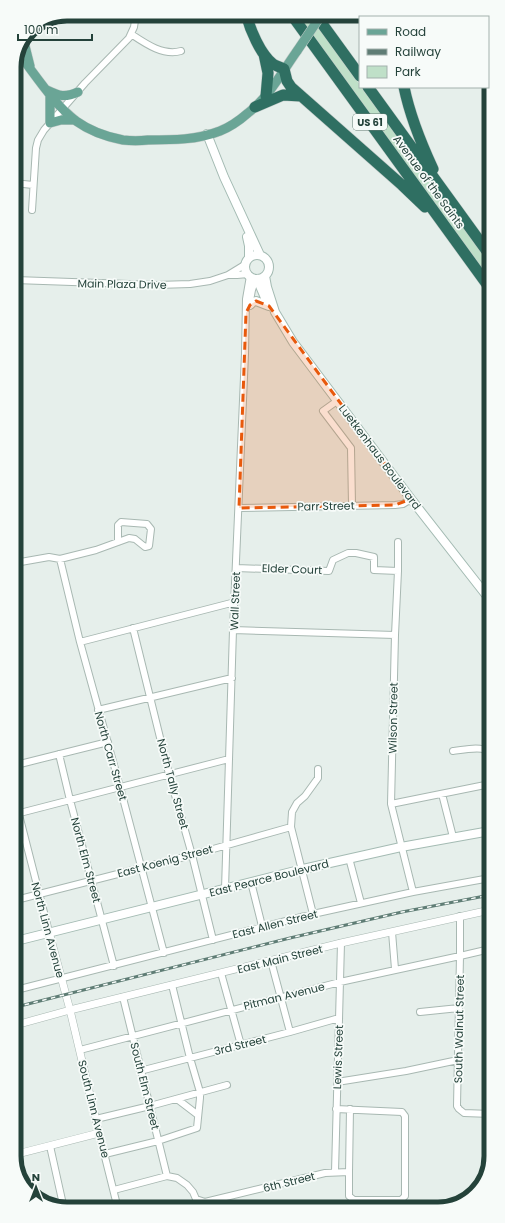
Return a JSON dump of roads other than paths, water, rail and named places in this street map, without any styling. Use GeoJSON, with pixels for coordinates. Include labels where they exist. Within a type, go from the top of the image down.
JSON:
{"type":"FeatureCollection","features":[{"type":"Feature","properties":{"kind":"highway"},"geometry":{"type":"LineString","coordinates":[[248,21],[253,34],[264,54],[274,65],[284,69],[287,81],[291,87],[402,185],[448,230]]}},
{"type":"Feature","properties":{"kind":"highway","name":"Avenue of the Saints"},"geometry":{"type":"LineString","coordinates":[[296,21],[484,280]]}},
{"type":"Feature","properties":{"kind":"highway"},"geometry":{"type":"LineString","coordinates":[[320,21],[359,75]]}},
{"type":"Feature","properties":{"kind":"highway"},"geometry":{"type":"LineString","coordinates":[[264,54],[268,73],[266,96]]}},
{"type":"Feature","properties":{"kind":"highway","name":"Avenue of the Saints"},"geometry":{"type":"LineString","coordinates":[[369,88],[484,247]]}},
{"type":"Feature","properties":{"kind":"highway"},"geometry":{"type":"LineString","coordinates":[[404,88],[410,114],[416,131],[443,191]]}},
{"type":"Feature","properties":{"kind":"highway"},"geometry":{"type":"LineString","coordinates":[[255,108],[283,95],[301,96]]}},
{"type":"Feature","properties":{"kind":"main road"},"geometry":{"type":"LineString","coordinates":[[22,58],[63,109],[75,120],[92,130],[131,141],[181,139],[220,130],[245,116],[255,108],[266,96],[317,21]]}},
{"type":"Feature","properties":{"kind":"main road"},"geometry":{"type":"LineString","coordinates":[[26,49],[31,69]]}},
{"type":"Feature","properties":{"kind":"main road"},"geometry":{"type":"LineString","coordinates":[[48,92],[61,96],[78,92]]}},
{"type":"Feature","properties":{"kind":"main road"},"geometry":{"type":"LineString","coordinates":[[48,92],[50,123],[61,120],[75,120]]}},
{"type":"Feature","properties":{"kind":"main road"},"geometry":{"type":"LineString","coordinates":[[207,134],[260,255]]}},
{"type":"Feature","properties":{"kind":"main road"},"geometry":{"type":"LineString","coordinates":[[232,194],[250,246],[246,270],[255,276],[268,272],[269,267],[265,257],[260,255],[254,256],[248,261]]}},
{"type":"Feature","properties":{"kind":"main road","name":"Luetkenhaus Boulevard"},"geometry":{"type":"LineString","coordinates":[[255,276],[272,309],[293,342],[411,499],[484,592]]}},
{"type":"Feature","properties":{"kind":"main road"},"geometry":{"type":"LineString","coordinates":[[250,305],[256,300],[272,309]]}},
{"type":"Feature","properties":{"kind":"main road","name":"East Pearce Boulevard"},"geometry":{"type":"LineString","coordinates":[[21,940],[349,858],[401,846],[484,832]]}},
{"type":"Feature","properties":{"kind":"street"},"geometry":{"type":"LineString","coordinates":[[32,210],[36,148],[38,140],[50,123],[129,38],[135,21]]}},
{"type":"Feature","properties":{"kind":"street"},"geometry":{"type":"LineString","coordinates":[[131,34],[146,44],[164,52],[175,52],[181,50]]}},
{"type":"Feature","properties":{"kind":"street"},"geometry":{"type":"LineString","coordinates":[[21,184],[33,185]]}},
{"type":"Feature","properties":{"kind":"street","name":"Main Plaza Drive"},"geometry":{"type":"LineString","coordinates":[[21,280],[157,286],[190,284],[210,281],[228,275],[248,261]]}},
{"type":"Feature","properties":{"kind":"street","name":"Main Plaza Drive"},"geometry":{"type":"LineString","coordinates":[[228,275],[255,276]]}},
{"type":"Feature","properties":{"kind":"street","name":"Wall Street"},"geometry":{"type":"LineString","coordinates":[[246,313],[250,305],[255,276]]}},
{"type":"Feature","properties":{"kind":"street","name":"Wall Street"},"geometry":{"type":"LineString","coordinates":[[225,889],[225,845],[246,299],[255,276]]}},
{"type":"Feature","properties":{"kind":"street"},"geometry":{"type":"LineString","coordinates":[[338,401],[323,411],[351,448],[352,505]]}},
{"type":"Feature","properties":{"kind":"street","name":"Parr Street"},"geometry":{"type":"LineString","coordinates":[[239,508],[403,504],[411,499]]}},
{"type":"Feature","properties":{"kind":"street"},"geometry":{"type":"LineString","coordinates":[[21,562],[49,557],[60,559],[96,550],[118,542],[129,538],[135,539],[145,547],[148,547],[151,529],[147,524],[121,522],[118,525],[118,542]]}},
{"type":"Feature","properties":{"kind":"street","name":"Wilson Street"},"geometry":{"type":"LineString","coordinates":[[398,542],[391,804],[413,892]]}},
{"type":"Feature","properties":{"kind":"street","name":"Elder Court"},"geometry":{"type":"LineString","coordinates":[[236,568],[329,571],[333,560],[348,553],[356,553],[374,557],[374,570],[398,571]]}},
{"type":"Feature","properties":{"kind":"street","name":"North Carr Street"},"geometry":{"type":"LineString","coordinates":[[60,559],[80,642],[164,953]]}},
{"type":"Feature","properties":{"kind":"street"},"geometry":{"type":"LineString","coordinates":[[80,642],[235,602]]}},
{"type":"Feature","properties":{"kind":"street","name":"North Tally Street"},"geometry":{"type":"LineString","coordinates":[[133,628],[169,774],[214,940]]}},
{"type":"Feature","properties":{"kind":"street"},"geometry":{"type":"LineString","coordinates":[[234,630],[395,635]]}},
{"type":"Feature","properties":{"kind":"street"},"geometry":{"type":"LineString","coordinates":[[98,710],[232,678]]}},
{"type":"Feature","properties":{"kind":"street"},"geometry":{"type":"LineString","coordinates":[[21,764],[108,742]]}},
{"type":"Feature","properties":{"kind":"street"},"geometry":{"type":"LineString","coordinates":[[453,751],[484,750]]}},
{"type":"Feature","properties":{"kind":"street","name":"North Elm Street"},"geometry":{"type":"LineString","coordinates":[[59,754],[114,966]]}},
{"type":"Feature","properties":{"kind":"street"},"geometry":{"type":"LineString","coordinates":[[21,812],[229,759]]}},
{"type":"Feature","properties":{"kind":"street"},"geometry":{"type":"LineString","coordinates":[[313,914],[292,827],[292,812],[297,803],[305,796],[318,778],[318,769]]}},
{"type":"Feature","properties":{"kind":"street"},"geometry":{"type":"LineString","coordinates":[[391,804],[484,785]]}},
{"type":"Feature","properties":{"kind":"street"},"geometry":{"type":"LineString","coordinates":[[442,794],[453,837]]}},
{"type":"Feature","properties":{"kind":"street","name":"East Koenig Street"},"geometry":{"type":"LineString","coordinates":[[21,899],[192,855],[292,827]]}},
{"type":"Feature","properties":{"kind":"street","name":"North Linn Avenue"},"geometry":{"type":"LineString","coordinates":[[21,828],[70,1010]]}},
{"type":"Feature","properties":{"kind":"street"},"geometry":{"type":"LineString","coordinates":[[349,858],[361,903]]}},
{"type":"Feature","properties":{"kind":"street","name":"East Allen Street"},"geometry":{"type":"LineString","coordinates":[[21,989],[214,940],[262,926],[413,892],[484,879]]}},
{"type":"Feature","properties":{"kind":"street"},"geometry":{"type":"LineString","coordinates":[[251,882],[262,926]]}},
{"type":"Feature","properties":{"kind":"street","name":"East Main Street"},"geometry":{"type":"LineString","coordinates":[[21,1024],[70,1010],[341,943],[484,911]]}},
{"type":"Feature","properties":{"kind":"street","name":"South Walnut Street"},"geometry":{"type":"LineString","coordinates":[[460,916],[457,1106],[464,1113],[484,1114]]}},
{"type":"Feature","properties":{"kind":"street"},"geometry":{"type":"LineString","coordinates":[[392,932],[395,969]]}},
{"type":"Feature","properties":{"kind":"street","name":"Lewis Street"},"geometry":{"type":"LineString","coordinates":[[335,1172],[341,943]]}},
{"type":"Feature","properties":{"kind":"street","name":"Pitman Avenue"},"geometry":{"type":"LineString","coordinates":[[80,1050],[340,982],[484,950]]}},
{"type":"Feature","properties":{"kind":"street"},"geometry":{"type":"LineString","coordinates":[[271,961],[290,1032]]}},
{"type":"Feature","properties":{"kind":"street"},"geometry":{"type":"LineString","coordinates":[[221,973],[241,1045]]}},
{"type":"Feature","properties":{"kind":"street"},"geometry":{"type":"LineString","coordinates":[[105,1154],[158,1141],[197,1128],[200,1092],[172,985]]}},
{"type":"Feature","properties":{"kind":"street","name":"South Elm Street"},"geometry":{"type":"LineString","coordinates":[[123,997],[167,1176]]}},
{"type":"Feature","properties":{"kind":"street"},"geometry":{"type":"LineString","coordinates":[[420,1012],[459,1008]]}},
{"type":"Feature","properties":{"kind":"street","name":"South Linn Avenue"},"geometry":{"type":"LineString","coordinates":[[70,1010],[117,1202]]}},
{"type":"Feature","properties":{"kind":"street","name":"3rd Street"},"geometry":{"type":"LineString","coordinates":[[140,1071],[339,1018]]}},
{"type":"Feature","properties":{"kind":"street"},"geometry":{"type":"LineString","coordinates":[[337,1082],[406,1071],[458,1060]]}},
{"type":"Feature","properties":{"kind":"street"},"geometry":{"type":"LineString","coordinates":[[96,1119],[227,1085]]}},
{"type":"Feature","properties":{"kind":"street"},"geometry":{"type":"LineString","coordinates":[[177,1099],[198,1115]]}},
{"type":"Feature","properties":{"kind":"street"},"geometry":{"type":"LineString","coordinates":[[336,1109],[350,1109],[402,1112],[405,1116],[405,1196],[401,1200],[354,1200],[349,1196],[350,1109]]}},
{"type":"Feature","properties":{"kind":"street"},"geometry":{"type":"LineString","coordinates":[[21,1153],[99,1133]]}},
{"type":"Feature","properties":{"kind":"street"},"geometry":{"type":"LineString","coordinates":[[50,1146],[62,1202]]}},
{"type":"Feature","properties":{"kind":"street","name":"6th Street"},"geometry":{"type":"LineString","coordinates":[[167,1176],[177,1178],[187,1185],[193,1192],[196,1199],[205,1202],[325,1173],[349,1172]]}},
{"type":"Feature","properties":{"kind":"street"},"geometry":{"type":"LineString","coordinates":[[114,1190],[167,1176]]}},
{"type":"Feature","properties":{"kind":"railway"},"geometry":{"type":"LineString","coordinates":[[21,1006],[290,938],[402,912],[484,896]]}}]}
